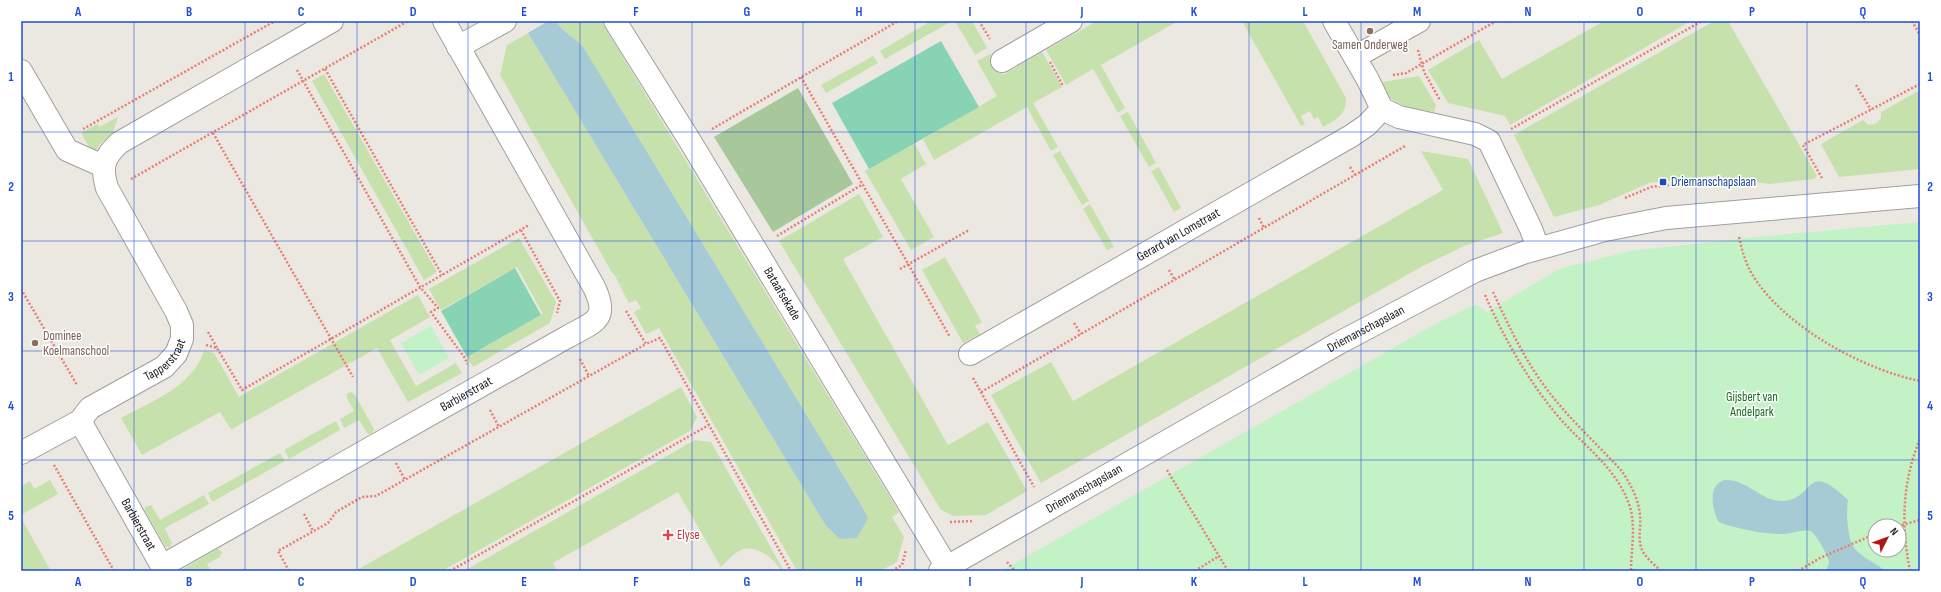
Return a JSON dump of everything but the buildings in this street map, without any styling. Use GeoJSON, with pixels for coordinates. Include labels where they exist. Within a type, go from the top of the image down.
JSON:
{"type":"FeatureCollection","features":[{"type":"Feature","properties":{"kind":"street"},"geometry":{"type":"LineString","coordinates":[[21,71],[67,150],[103,166],[109,153],[119,143],[332,21]]}},
{"type":"Feature","properties":{"kind":"street"},"geometry":{"type":"LineString","coordinates":[[444,21],[594,287],[598,296],[601,311]]}},
{"type":"Feature","properties":{"kind":"street"},"geometry":{"type":"LineString","coordinates":[[458,47],[504,21]]}},
{"type":"Feature","properties":{"kind":"street","name":"Bataafsekade"},"geometry":{"type":"LineString","coordinates":[[615,21],[690,141],[944,569]]}},
{"type":"Feature","properties":{"kind":"street"},"geometry":{"type":"LineString","coordinates":[[1002,61],[1071,21]]}},
{"type":"Feature","properties":{"kind":"street"},"geometry":{"type":"LineString","coordinates":[[1334,21],[1368,80],[1382,109],[1399,117],[1475,134],[1489,141],[1531,229],[1538,248]]}},
{"type":"Feature","properties":{"kind":"street"},"geometry":{"type":"LineString","coordinates":[[1355,57],[1419,21]]}},
{"type":"Feature","properties":{"kind":"street","name":"Gerard van Lomstraat"},"geometry":{"type":"LineString","coordinates":[[970,363],[1351,136],[1368,125],[1382,109]]}},
{"type":"Feature","properties":{"kind":"street","name":"Tapperstraat"},"geometry":{"type":"LineString","coordinates":[[21,453],[42,442],[164,367],[176,354],[182,339],[182,324],[107,188],[103,166]]}},
{"type":"Feature","properties":{"kind":"street","name":"Driemanschapslaan"},"geometry":{"type":"LineString","coordinates":[[944,569],[1339,343],[1475,271],[1538,248],[1605,230],[1666,218],[1920,196]]}},
{"type":"Feature","properties":{"kind":"street","name":"Barbierstraat"},"geometry":{"type":"LineString","coordinates":[[85,415],[162,566],[593,322],[601,311]]}},
{"type":"Feature","properties":{"kind":"path"},"geometry":{"type":"LineString","coordinates":[[61,141],[275,21]]}},
{"type":"Feature","properties":{"kind":"path"},"geometry":{"type":"LineString","coordinates":[[124,183],[408,21]]}},
{"type":"Feature","properties":{"kind":"path"},"geometry":{"type":"LineString","coordinates":[[690,141],[898,21]]}},
{"type":"Feature","properties":{"kind":"path"},"geometry":{"type":"LineString","coordinates":[[1368,80],[1406,73],[1496,21]]}},
{"type":"Feature","properties":{"kind":"path"},"geometry":{"type":"LineString","coordinates":[[1507,131],[1702,21]]}},
{"type":"Feature","properties":{"kind":"path"},"geometry":{"type":"LineString","coordinates":[[1912,21],[1920,35]]}},
{"type":"Feature","properties":{"kind":"path"},"geometry":{"type":"LineString","coordinates":[[285,48],[420,287],[438,308],[431,312],[468,363],[461,367],[472,377],[499,427]]}},
{"type":"Feature","properties":{"kind":"path"},"geometry":{"type":"LineString","coordinates":[[325,69],[442,274]]}},
{"type":"Feature","properties":{"kind":"path"},"geometry":{"type":"LineString","coordinates":[[801,77],[950,338]]}},
{"type":"Feature","properties":{"kind":"path"},"geometry":{"type":"LineString","coordinates":[[1836,204],[1804,145],[1920,84]]}},
{"type":"Feature","properties":{"kind":"path"},"geometry":{"type":"LineString","coordinates":[[1856,85],[1871,110]]}},
{"type":"Feature","properties":{"kind":"path"},"geometry":{"type":"LineString","coordinates":[[213,133],[353,377]]}},
{"type":"Feature","properties":{"kind":"path"},"geometry":{"type":"LineString","coordinates":[[981,392],[1408,144]]}},
{"type":"Feature","properties":{"kind":"path"},"geometry":{"type":"LineString","coordinates":[[771,240],[863,184]]}},
{"type":"Feature","properties":{"kind":"path"},"geometry":{"type":"LineString","coordinates":[[206,328],[242,390],[552,212]]}},
{"type":"Feature","properties":{"kind":"path"},"geometry":{"type":"LineString","coordinates":[[1733,213],[1744,257],[1752,274],[1767,294],[1790,315],[1814,335],[1840,352],[1877,369],[1920,381]]}},
{"type":"Feature","properties":{"kind":"path"},"geometry":{"type":"LineString","coordinates":[[521,230],[560,301],[556,317],[589,376]]}},
{"type":"Feature","properties":{"kind":"path"},"geometry":{"type":"LineString","coordinates":[[900,269],[969,230]]}},
{"type":"Feature","properties":{"kind":"path"},"geometry":{"type":"LineString","coordinates":[[1475,271],[1511,349],[1534,386],[1558,416],[1615,475],[1624,491],[1630,509],[1631,571]]}},
{"type":"Feature","properties":{"kind":"path"},"geometry":{"type":"LineString","coordinates":[[1490,287],[1516,341],[1544,385],[1563,408],[1621,470],[1628,481],[1636,496],[1640,515],[1641,548],[1647,558],[1661,571]]}},
{"type":"Feature","properties":{"kind":"path"},"geometry":{"type":"LineString","coordinates":[[21,289],[85,415]]}},
{"type":"Feature","properties":{"kind":"path"},"geometry":{"type":"LineString","coordinates":[[601,311],[627,311],[646,344]]}},
{"type":"Feature","properties":{"kind":"path"},"geometry":{"type":"LineString","coordinates":[[289,571],[278,551],[328,523],[336,512],[362,497],[376,496],[646,344],[660,338],[791,571]]}},
{"type":"Feature","properties":{"kind":"path"},"geometry":{"type":"LineString","coordinates":[[182,339],[217,348]]}},
{"type":"Feature","properties":{"kind":"path"},"geometry":{"type":"LineString","coordinates":[[970,363],[981,392],[1047,510]]}},
{"type":"Feature","properties":{"kind":"path"},"geometry":{"type":"LineString","coordinates":[[450,571],[709,425]]}},
{"type":"Feature","properties":{"kind":"path"},"geometry":{"type":"LineString","coordinates":[[1903,518],[1906,482],[1912,458],[1920,439]]}},
{"type":"Feature","properties":{"kind":"path"},"geometry":{"type":"LineString","coordinates":[[42,442],[114,571]]}},
{"type":"Feature","properties":{"kind":"path"},"geometry":{"type":"LineString","coordinates":[[1154,448],[1228,571]]}},
{"type":"Feature","properties":{"kind":"path"},"geometry":{"type":"LineString","coordinates":[[945,519],[952,523],[975,521]]}},
{"type":"Feature","properties":{"kind":"path"},"geometry":{"type":"LineString","coordinates":[[1907,523],[1920,520]]}},
{"type":"Feature","properties":{"kind":"path"},"geometry":{"type":"LineString","coordinates":[[1798,571],[1820,558],[1867,538]]}},
{"type":"Feature","properties":{"kind":"path"},"geometry":{"type":"LineString","coordinates":[[1907,551],[1910,571]]}},
{"type":"Feature","properties":{"kind":"path"},"geometry":{"type":"LineString","coordinates":[[1195,571],[1219,556]]}},
{"type":"Feature","properties":{"kind":"green space"},"geometry":{"type":"Polygon","coordinates":[[[556,21],[601,21],[899,512],[892,517],[904,537],[897,562],[880,571],[797,571],[659,328],[646,334],[634,312],[641,308],[636,300],[629,303],[620,286],[627,282],[620,285],[616,278],[623,274],[616,277],[611,271],[500,75],[507,45],[528,33],[826,526],[832,532],[867,518],[863,508],[584,48],[562,29],[556,21]]]}},
{"type":"Feature","properties":{"kind":"green space"},"geometry":{"type":"Polygon","coordinates":[[[931,21],[952,21],[885,59],[880,51],[931,21]]]}},
{"type":"Feature","properties":{"kind":"green space"},"geometry":{"type":"Polygon","coordinates":[[[955,21],[972,21],[987,48],[975,55],[955,21]]]}},
{"type":"Feature","properties":{"kind":"green space"},"geometry":{"type":"Polygon","coordinates":[[[1097,21],[1178,21],[1101,65],[1125,108],[1118,113],[1093,69],[1066,85],[1046,50],[1097,21]]]}},
{"type":"Feature","properties":{"kind":"green space"},"geometry":{"type":"Polygon","coordinates":[[[1242,21],[1303,21],[1346,98],[1345,108],[1340,116],[1323,127],[1318,117],[1314,119],[1310,111],[1301,116],[1305,124],[1301,126],[1242,21]]]}},
{"type":"Feature","properties":{"kind":"green space"},"geometry":{"type":"Polygon","coordinates":[[[1604,21],[1691,21],[1510,125],[1505,116],[1448,103],[1428,70],[1479,40],[1502,79],[1604,21]]]}},
{"type":"Feature","properties":{"kind":"green space"},"geometry":{"type":"Polygon","coordinates":[[[1714,21],[1728,21],[1817,176],[1814,179],[1769,184],[1713,176],[1649,183],[1599,205],[1554,217],[1514,135],[1714,21]]]}},
{"type":"Feature","properties":{"kind":"green space"},"geometry":{"type":"Polygon","coordinates":[[[941,41],[979,107],[869,169],[832,103],[941,41]]]}},
{"type":"Feature","properties":{"kind":"green space"},"geometry":{"type":"Polygon","coordinates":[[[1042,52],[1062,87],[1033,103],[1058,147],[1051,151],[1027,107],[934,160],[923,139],[997,96],[977,61],[990,54],[1003,75],[1042,52]]]}},
{"type":"Feature","properties":{"kind":"green space"},"geometry":{"type":"Polygon","coordinates":[[[873,56],[878,63],[826,93],[821,85],[873,56]]]}},
{"type":"Feature","properties":{"kind":"green space"},"geometry":{"type":"Polygon","coordinates":[[[324,74],[437,272],[424,280],[312,81],[324,74]]]}},
{"type":"Feature","properties":{"kind":"green space"},"geometry":{"type":"Polygon","coordinates":[[[1419,76],[1436,105],[1434,112],[1402,105],[1389,97],[1385,90],[1383,82],[1419,76]]]}},
{"type":"Feature","properties":{"kind":"green space"},"geometry":{"type":"Polygon","coordinates":[[[798,88],[853,184],[773,232],[714,137],[798,88]]]}},
{"type":"Feature","properties":{"kind":"green space"},"geometry":{"type":"Polygon","coordinates":[[[1920,90],[1920,169],[1839,177],[1821,144],[1863,120],[1869,125],[1877,123],[1881,118],[1881,112],[1920,90]]]}},
{"type":"Feature","properties":{"kind":"green space"},"geometry":{"type":"Polygon","coordinates":[[[1128,112],[1156,163],[1149,167],[1120,116],[1128,112]]]}},
{"type":"Feature","properties":{"kind":"green space"},"geometry":{"type":"Polygon","coordinates":[[[118,117],[113,132],[94,152],[91,150],[81,133],[97,124],[99,127],[118,117]]]}},
{"type":"Feature","properties":{"kind":"green space"},"geometry":{"type":"Polygon","coordinates":[[[914,143],[926,164],[901,179],[934,237],[911,250],[865,171],[914,143]]]}},
{"type":"Feature","properties":{"kind":"green space"},"geometry":{"type":"Polygon","coordinates":[[[1060,151],[1089,201],[1082,205],[1053,155],[1060,151]]]}},
{"type":"Feature","properties":{"kind":"green space"},"geometry":{"type":"Polygon","coordinates":[[[1421,151],[1468,159],[1503,233],[1464,246],[1421,267],[1041,483],[991,395],[1051,362],[1073,401],[1443,190],[1421,151]]]}},
{"type":"Feature","properties":{"kind":"green space"},"geometry":{"type":"Polygon","coordinates":[[[1159,167],[1181,208],[1174,212],[1151,171],[1159,167]]]}},
{"type":"Feature","properties":{"kind":"green space"},"geometry":{"type":"Polygon","coordinates":[[[859,194],[883,237],[843,259],[948,445],[988,422],[1027,491],[986,515],[954,516],[941,510],[779,241],[859,194]]]}},
{"type":"Feature","properties":{"kind":"green space"},"geometry":{"type":"Polygon","coordinates":[[[1090,204],[1114,247],[1107,250],[1083,209],[1090,204]]]}},
{"type":"Feature","properties":{"kind":"green space","name":"Gijsbert van Andelpark"},"geometry":{"type":"Polygon","coordinates":[[[1920,222],[1920,571],[1001,571],[1437,323],[1476,304],[1487,312],[1559,269],[1630,251],[1757,237],[1920,222]]]}},
{"type":"Feature","properties":{"kind":"green space"},"geometry":{"type":"Polygon","coordinates":[[[519,238],[556,302],[550,323],[473,367],[467,357],[543,314],[517,267],[441,310],[429,289],[519,238]]]}},
{"type":"Feature","properties":{"kind":"green space"},"geometry":{"type":"Polygon","coordinates":[[[945,257],[982,322],[975,326],[980,334],[963,343],[922,270],[945,257]]]}},
{"type":"Feature","properties":{"kind":"green space"},"geometry":{"type":"Polygon","coordinates":[[[515,268],[541,315],[467,357],[441,311],[515,268]]]}},
{"type":"Feature","properties":{"kind":"green space"},"geometry":{"type":"Polygon","coordinates":[[[418,295],[430,317],[390,340],[416,386],[456,363],[462,373],[408,402],[377,348],[232,429],[220,412],[142,455],[121,418],[158,399],[181,384],[198,364],[204,351],[214,353],[239,397],[418,295]]]}},
{"type":"Feature","properties":{"kind":"green space"},"geometry":{"type":"Polygon","coordinates":[[[431,326],[449,358],[419,375],[401,343],[431,326]]]}},
{"type":"Feature","properties":{"kind":"green space"},"geometry":{"type":"Polygon","coordinates":[[[681,387],[697,417],[690,431],[442,571],[355,571],[681,387]]]}},
{"type":"Feature","properties":{"kind":"green space"},"geometry":{"type":"Polygon","coordinates":[[[351,392],[355,395],[374,429],[372,434],[368,434],[359,420],[344,428],[340,419],[354,411],[347,398],[347,394],[351,392]]]}},
{"type":"Feature","properties":{"kind":"green space"},"geometry":{"type":"Polygon","coordinates":[[[336,421],[340,430],[289,459],[284,450],[336,421]]]}},
{"type":"Feature","properties":{"kind":"green space"},"geometry":{"type":"Polygon","coordinates":[[[695,440],[711,442],[784,571],[781,571],[774,561],[764,553],[752,549],[741,550],[721,567],[678,492],[553,563],[557,571],[464,571],[695,440]]]}},
{"type":"Feature","properties":{"kind":"green space"},"geometry":{"type":"Polygon","coordinates":[[[280,453],[285,461],[212,502],[208,493],[280,453]]]}},
{"type":"Feature","properties":{"kind":"green space"},"geometry":{"type":"Polygon","coordinates":[[[50,480],[58,494],[21,515],[21,484],[22,486],[30,481],[34,489],[50,480]]]}},
{"type":"Feature","properties":{"kind":"green space"},"geometry":{"type":"Polygon","coordinates":[[[204,495],[209,504],[165,528],[172,543],[170,547],[166,547],[145,511],[145,507],[151,505],[160,520],[204,495]]]}},
{"type":"Feature","properties":{"kind":"green space"},"geometry":{"type":"Polygon","coordinates":[[[21,518],[51,571],[21,571],[21,518]]]}},
{"type":"Feature","properties":{"kind":"green space"},"geometry":{"type":"Polygon","coordinates":[[[217,549],[222,553],[220,557],[207,564],[211,571],[200,571],[199,569],[195,571],[180,571],[217,549]]]}},
{"type":"Feature","properties":{"kind":"water"},"geometry":{"type":"Polygon","coordinates":[[[548,21],[556,21],[562,29],[584,48],[863,508],[868,518],[857,538],[840,539],[826,526],[528,33],[548,21]]]}},
{"type":"Feature","properties":{"kind":"water"},"geometry":{"type":"Polygon","coordinates":[[[1725,480],[1740,483],[1768,498],[1783,501],[1793,499],[1817,481],[1824,482],[1848,500],[1847,518],[1852,545],[1858,552],[1886,571],[1826,571],[1829,563],[1828,559],[1818,540],[1810,531],[1783,534],[1769,533],[1741,529],[1719,522],[1714,511],[1713,492],[1719,483],[1725,480]]]}},
{"type":"Feature","properties":{"kind":"place","name":"Samen Onderweg"},"geometry":{"type":"Point","coordinates":[1370,31]}},
{"type":"Feature","properties":{"kind":"place","name":"Driemanschapslaan"},"geometry":{"type":"Point","coordinates":[1663,182]}},
{"type":"Feature","properties":{"kind":"place","name":"Dominee Koelmanschool"},"geometry":{"type":"Point","coordinates":[35,343]}},
{"type":"Feature","properties":{"kind":"place","name":"Elyse"},"geometry":{"type":"Point","coordinates":[668,535]}}]}
